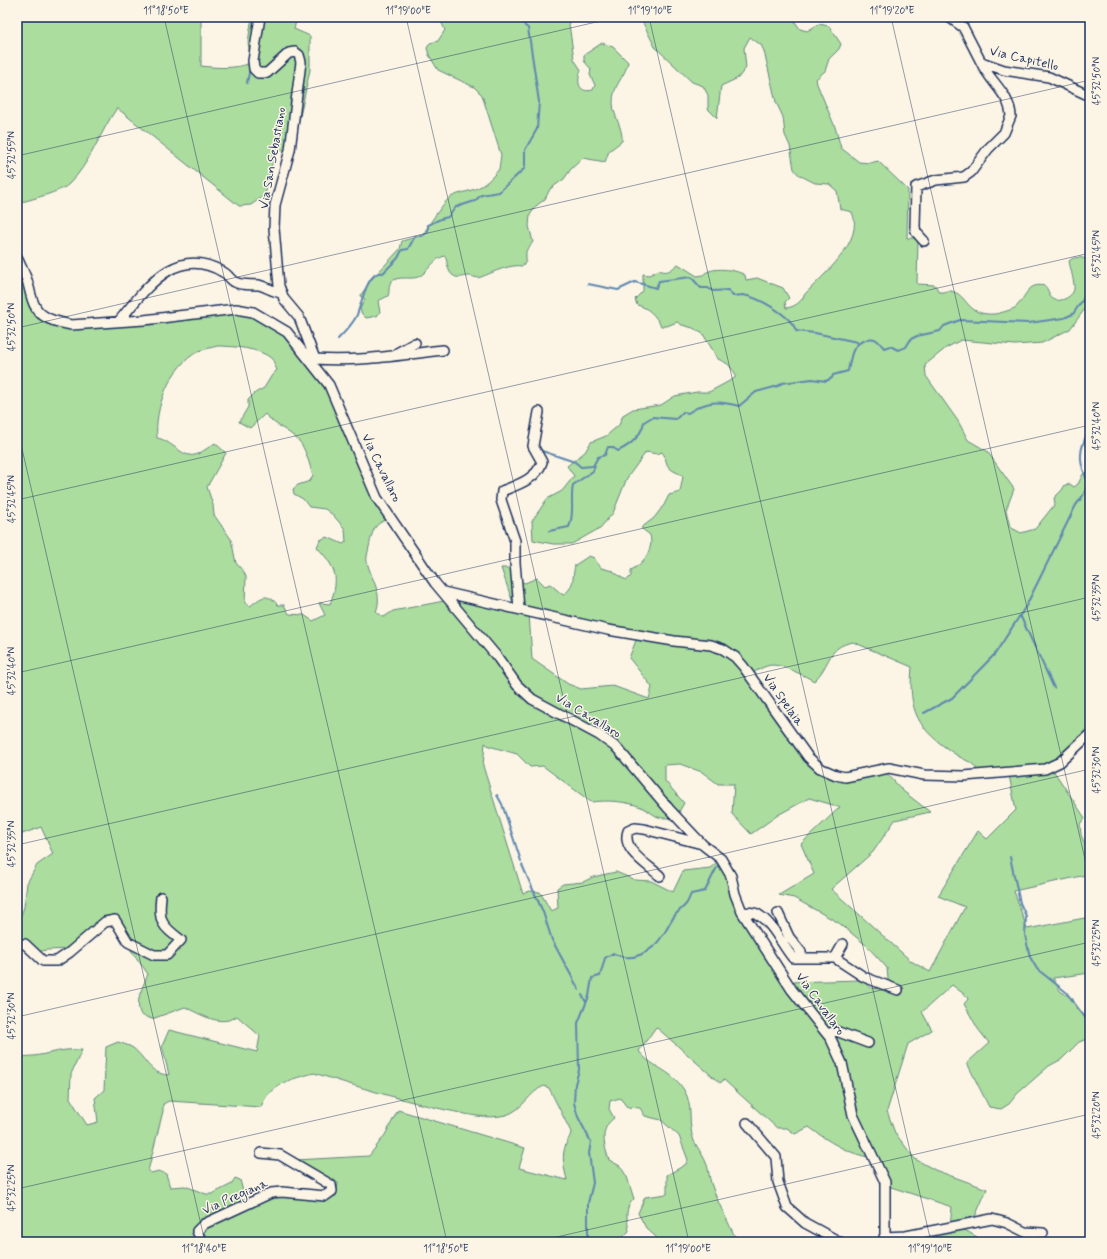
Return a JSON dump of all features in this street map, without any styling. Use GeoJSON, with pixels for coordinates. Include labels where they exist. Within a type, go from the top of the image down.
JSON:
{"type":"FeatureCollection","features":[{"type":"Feature","properties":{"kind":"street","name":"Via San Sebastiano"},"geometry":{"type":"LineString","coordinates":[[260,17],[253,61],[254,69],[258,73],[267,73],[289,53],[295,52],[299,55],[301,62],[290,150],[275,205],[276,251],[279,286],[284,299],[299,317],[314,362]]}},
{"type":"Feature","properties":{"kind":"street","name":"Via Capitello"},"geometry":{"type":"LineString","coordinates":[[948,17],[962,27],[981,62],[1004,70],[1050,77],[1090,96]]}},
{"type":"Feature","properties":{"kind":"street"},"geometry":{"type":"LineString","coordinates":[[924,241],[916,232],[914,227],[916,187],[936,180],[964,177],[971,172],[988,149],[1004,133],[1012,116],[1009,102],[988,75],[981,62]]}},
{"type":"Feature","properties":{"kind":"street","name":"Via Cavallaro"},"geometry":{"type":"LineString","coordinates":[[17,257],[34,305],[38,312],[44,317],[71,325],[236,309],[253,312],[287,332],[314,362],[329,385],[377,498],[443,592],[524,692],[532,699],[599,735],[617,748],[669,809],[703,845],[721,859],[731,876],[735,894],[742,912],[792,990],[827,1034],[842,1063],[853,1115],[885,1182],[887,1193],[885,1239]]}},
{"type":"Feature","properties":{"kind":"street"},"geometry":{"type":"LineString","coordinates":[[119,321],[142,292],[165,271],[182,264],[203,264],[224,272],[234,282],[259,286],[271,292],[282,293]]}},
{"type":"Feature","properties":{"kind":"street"},"geometry":{"type":"LineString","coordinates":[[386,357],[406,349],[415,343]]}},
{"type":"Feature","properties":{"kind":"street"},"geometry":{"type":"LineString","coordinates":[[314,362],[386,357],[442,350]]}},
{"type":"Feature","properties":{"kind":"street"},"geometry":{"type":"LineString","coordinates":[[519,608],[515,563],[515,541],[501,500],[502,491],[522,483],[539,470],[542,462],[533,446],[539,412]]}},
{"type":"Feature","properties":{"kind":"street","name":"Via Spelaia"},"geometry":{"type":"LineString","coordinates":[[443,592],[519,608],[608,630],[674,641],[711,645],[723,649],[735,657],[743,666],[808,757],[820,768],[836,775],[856,776],[889,768],[924,776],[948,777],[1037,770],[1053,766],[1060,762],[1090,734]]}},
{"type":"Feature","properties":{"kind":"street","name":"Via Cavallaro"},"geometry":{"type":"LineString","coordinates":[[660,876],[630,850],[627,835],[628,831],[636,828],[644,828],[703,845]]}},
{"type":"Feature","properties":{"kind":"street"},"geometry":{"type":"LineString","coordinates":[[17,944],[25,944],[43,960],[57,961],[70,952],[105,922],[115,920],[128,942],[154,955],[167,956],[181,940],[162,924],[160,911],[161,898]]}},
{"type":"Feature","properties":{"kind":"street"},"geometry":{"type":"LineString","coordinates":[[742,912],[757,914],[774,931],[784,948],[793,958],[835,958],[864,977],[898,990]]}},
{"type":"Feature","properties":{"kind":"street"},"geometry":{"type":"LineString","coordinates":[[778,913],[789,937],[801,952],[798,958]]}},
{"type":"Feature","properties":{"kind":"street"},"geometry":{"type":"LineString","coordinates":[[835,958],[844,944]]}},
{"type":"Feature","properties":{"kind":"street"},"geometry":{"type":"LineString","coordinates":[[827,1034],[836,1031],[868,1043]]}},
{"type":"Feature","properties":{"kind":"street"},"geometry":{"type":"LineString","coordinates":[[747,1123],[776,1157],[778,1182],[787,1207],[805,1223],[840,1242]]}},
{"type":"Feature","properties":{"kind":"street","name":"Via Pregiana"},"geometry":{"type":"LineString","coordinates":[[202,1242],[198,1230],[204,1224],[271,1193],[282,1192],[325,1196],[332,1191],[331,1185],[280,1155],[261,1153]]}},
{"type":"Feature","properties":{"kind":"street"},"geometry":{"type":"LineString","coordinates":[[885,1239],[992,1219],[1007,1223],[1025,1232],[1043,1233]]}},
{"type":"Feature","properties":{"kind":"green space"},"geometry":{"type":"Polygon","coordinates":[[[17,17],[201,17],[201,66],[220,68],[251,63],[248,42],[252,17],[297,17],[294,29],[310,36],[310,70],[292,154],[276,147],[265,195],[251,205],[239,206],[117,108],[83,167],[69,184],[53,193],[17,203],[17,17]]]}},
{"type":"Feature","properties":{"kind":"green space"},"geometry":{"type":"Polygon","coordinates":[[[439,17],[568,17],[574,59],[581,70],[579,82],[581,88],[588,91],[593,90],[595,85],[590,75],[591,69],[584,61],[584,55],[602,43],[613,47],[628,62],[613,97],[614,109],[622,136],[622,141],[609,151],[605,162],[583,158],[571,169],[564,179],[550,189],[545,199],[536,206],[530,215],[529,226],[533,242],[526,251],[526,261],[523,266],[507,267],[479,278],[469,276],[456,277],[450,272],[445,256],[441,257],[418,277],[401,278],[391,282],[388,296],[378,301],[380,312],[377,316],[366,318],[360,309],[365,299],[360,296],[372,279],[400,249],[402,241],[423,235],[436,214],[448,199],[482,186],[499,169],[501,155],[482,95],[474,87],[438,70],[429,55],[427,48],[430,43],[438,41],[445,30],[439,17]]]}},
{"type":"Feature","properties":{"kind":"green space"},"geometry":{"type":"Polygon","coordinates":[[[644,17],[792,17],[800,29],[807,31],[819,24],[829,26],[841,44],[839,49],[829,59],[825,71],[816,79],[817,84],[835,127],[841,148],[859,162],[870,163],[878,161],[908,190],[907,238],[918,238],[917,284],[935,285],[939,292],[950,291],[957,293],[968,305],[978,312],[995,314],[1016,307],[1028,291],[1034,286],[1045,286],[1051,297],[1057,300],[1068,297],[1074,289],[1069,261],[1074,258],[1090,260],[1090,302],[1070,329],[1042,343],[1015,345],[961,340],[946,348],[925,365],[926,376],[958,421],[968,440],[987,451],[1014,489],[1006,510],[1010,527],[1021,533],[1035,529],[1055,504],[1054,498],[1065,485],[1070,484],[1074,487],[1078,484],[1083,474],[1088,472],[1090,474],[1090,737],[1051,767],[1085,818],[1080,824],[1081,835],[1090,855],[1090,874],[1014,891],[1027,929],[1090,917],[1090,973],[1053,978],[1060,991],[1073,999],[1077,1010],[1090,1019],[1090,1038],[1079,1042],[1062,1059],[1049,1066],[1017,1094],[1009,1104],[1001,1109],[989,1107],[967,1063],[989,1043],[978,1029],[964,1004],[969,998],[952,985],[922,1012],[932,1030],[908,1044],[887,1111],[895,1133],[915,1159],[935,1170],[987,1189],[974,1219],[965,1223],[963,1229],[986,1242],[929,1242],[929,1235],[950,1226],[952,1207],[888,1186],[873,1158],[855,1154],[839,1147],[809,1127],[795,1134],[787,1128],[777,1128],[724,1080],[720,1083],[656,1027],[639,1051],[649,1061],[673,1077],[684,1090],[689,1102],[691,1128],[694,1141],[706,1162],[713,1190],[736,1239],[735,1242],[658,1242],[656,1237],[646,1228],[638,1213],[645,1197],[667,1194],[667,1175],[685,1165],[688,1160],[679,1136],[661,1120],[645,1116],[640,1108],[627,1107],[620,1098],[610,1101],[609,1109],[614,1118],[606,1127],[604,1138],[609,1160],[620,1166],[627,1177],[634,1199],[627,1210],[629,1231],[618,1242],[17,1242],[17,1056],[34,1056],[66,1050],[82,1050],[71,1074],[70,1098],[87,1125],[98,1122],[95,1098],[104,1090],[106,1047],[118,1042],[130,1046],[138,1052],[157,1072],[169,1075],[162,1046],[169,1030],[257,1052],[260,1036],[237,1016],[224,1021],[211,1019],[185,1007],[152,1019],[141,1015],[138,1005],[139,999],[148,974],[110,921],[72,949],[46,950],[34,953],[17,942],[17,926],[24,907],[27,883],[37,865],[53,854],[41,827],[17,836],[17,251],[35,307],[64,322],[111,324],[172,311],[229,309],[275,324],[333,390],[367,474],[394,517],[378,524],[373,531],[367,557],[369,569],[378,593],[378,605],[376,612],[384,617],[393,611],[449,600],[445,594],[514,606],[501,568],[510,568],[520,581],[525,583],[537,578],[545,586],[550,584],[563,595],[570,589],[575,565],[589,556],[594,558],[601,568],[613,571],[627,580],[631,576],[631,570],[640,564],[649,551],[651,541],[650,535],[641,528],[654,518],[664,505],[669,495],[680,492],[683,476],[669,467],[662,452],[657,454],[646,452],[627,478],[613,513],[600,528],[572,544],[553,544],[533,540],[532,521],[547,499],[562,491],[574,476],[567,466],[585,452],[591,442],[606,436],[619,425],[623,415],[633,409],[661,405],[675,396],[697,392],[709,392],[735,378],[735,373],[728,364],[718,359],[703,334],[693,328],[677,322],[667,326],[661,326],[651,312],[637,305],[635,299],[643,291],[643,274],[649,275],[659,270],[668,271],[678,264],[697,276],[717,269],[735,271],[745,275],[746,280],[757,278],[783,288],[789,298],[785,302],[786,308],[800,302],[805,294],[840,257],[848,246],[853,234],[854,223],[852,212],[840,209],[837,191],[829,184],[815,183],[799,175],[794,169],[790,146],[785,135],[783,117],[776,102],[764,51],[761,45],[750,37],[744,48],[746,68],[738,78],[721,86],[717,118],[708,109],[708,95],[703,86],[692,82],[655,47],[642,21],[644,17]],[[217,346],[199,351],[180,367],[172,377],[166,389],[158,414],[157,438],[162,439],[190,455],[195,455],[215,443],[226,453],[207,487],[213,505],[214,515],[231,539],[236,563],[244,572],[246,577],[245,603],[250,606],[261,598],[267,597],[278,605],[284,605],[289,614],[304,615],[313,621],[325,615],[319,603],[330,604],[335,587],[332,567],[317,547],[320,540],[327,537],[343,544],[346,542],[345,529],[333,515],[325,509],[309,507],[303,499],[294,494],[293,489],[298,485],[310,481],[313,475],[301,443],[265,414],[250,428],[239,422],[248,407],[248,400],[255,393],[264,388],[277,370],[273,360],[261,352],[230,346],[217,346]],[[529,613],[532,659],[568,684],[581,689],[613,686],[649,699],[652,687],[629,658],[637,638],[529,613]],[[853,642],[844,644],[834,652],[820,675],[814,681],[777,665],[763,667],[748,676],[800,745],[823,768],[832,773],[845,775],[884,770],[903,791],[930,812],[895,820],[873,852],[831,889],[911,961],[930,972],[965,907],[938,896],[978,831],[987,839],[1016,810],[1008,770],[980,774],[975,766],[942,745],[932,736],[918,718],[914,707],[911,682],[912,667],[853,642]],[[485,743],[483,766],[523,894],[529,891],[540,892],[551,911],[558,908],[557,888],[563,884],[583,882],[593,877],[616,872],[635,880],[651,881],[673,892],[683,871],[710,868],[722,858],[745,911],[788,982],[861,980],[871,988],[889,990],[887,968],[867,946],[839,923],[794,898],[779,895],[814,874],[801,844],[840,807],[809,798],[778,815],[751,834],[732,814],[734,784],[718,784],[702,772],[680,764],[665,765],[665,781],[684,803],[676,817],[660,818],[641,807],[629,803],[610,801],[591,802],[543,766],[530,767],[517,754],[489,746],[485,743]],[[314,1073],[298,1077],[276,1087],[270,1092],[261,1107],[169,1101],[163,1104],[163,1111],[148,1171],[151,1173],[159,1171],[166,1174],[170,1187],[185,1186],[206,1194],[212,1194],[232,1184],[235,1178],[240,1180],[243,1191],[241,1199],[246,1207],[271,1196],[324,1199],[336,1196],[338,1183],[295,1160],[369,1156],[385,1135],[398,1110],[525,1148],[519,1168],[567,1180],[563,1158],[564,1148],[571,1132],[549,1088],[544,1086],[534,1092],[512,1113],[483,1117],[413,1102],[314,1073]]]}},
{"type":"Feature","properties":{"kind":"waterway"},"geometry":{"type":"LineString","coordinates":[[338,339],[356,317],[365,290],[373,277],[377,273],[383,273],[398,258],[402,250],[408,249],[415,236],[422,236],[428,232],[428,225],[448,217],[456,207],[475,201],[481,195],[499,192],[525,168],[525,150],[537,129],[539,102],[528,28],[525,26],[522,17]]}},
{"type":"Feature","properties":{"kind":"waterway"},"geometry":{"type":"LineString","coordinates":[[247,83],[250,68]]}},
{"type":"Feature","properties":{"kind":"waterway"},"geometry":{"type":"LineString","coordinates":[[588,284],[618,290],[635,282],[656,288],[659,281],[691,277],[701,288],[708,288],[713,291],[728,290],[733,296],[743,295],[765,303],[788,319],[796,331],[815,333],[857,342]]}},
{"type":"Feature","properties":{"kind":"waterway"},"geometry":{"type":"LineString","coordinates":[[539,450],[575,462],[581,467],[593,466],[598,457],[605,455],[608,447],[612,447],[618,451],[635,440],[643,427],[644,422],[652,417],[676,419],[683,412],[688,413],[700,406],[718,402],[739,406],[756,392],[778,386],[782,383],[812,379],[826,381],[832,378],[833,375],[848,371],[852,352],[857,345],[866,340],[874,339],[884,348],[890,346],[898,350],[906,347],[911,339],[917,336],[940,331],[944,326],[960,320],[1029,323],[1064,318],[1073,314],[1090,289]]}},
{"type":"Feature","properties":{"kind":"waterway"},"geometry":{"type":"LineString","coordinates":[[924,713],[952,698],[995,654],[1026,606],[1076,505],[1086,489],[1087,483],[1081,463],[1081,451],[1090,428]]}},
{"type":"Feature","properties":{"kind":"waterway"},"geometry":{"type":"LineString","coordinates":[[549,531],[569,527],[572,517],[573,485],[593,471],[595,466]]}},
{"type":"Feature","properties":{"kind":"waterway"},"geometry":{"type":"LineString","coordinates":[[1020,615],[1054,688]]}},
{"type":"Feature","properties":{"kind":"waterway"},"geometry":{"type":"LineString","coordinates":[[497,795],[502,804],[521,861]]}},
{"type":"Feature","properties":{"kind":"waterway"},"geometry":{"type":"LineString","coordinates":[[1010,857],[1020,903],[1026,916],[1025,935],[1030,957],[1037,969],[1066,992],[1090,1024]]}},
{"type":"Feature","properties":{"kind":"waterway"},"geometry":{"type":"LineString","coordinates":[[522,865],[543,912],[552,940],[579,990]]}},
{"type":"Feature","properties":{"kind":"waterway"},"geometry":{"type":"LineString","coordinates":[[588,1242],[588,1203],[593,1183],[589,1153],[591,1142],[578,1117],[574,1103],[575,1084],[579,1070],[578,1023],[589,996],[592,978],[600,976],[605,958],[613,953],[620,956],[634,957],[653,947],[663,935],[676,914],[686,904],[691,894],[705,891],[718,865]]}},
{"type":"Feature","properties":{"kind":"waterway"},"geometry":{"type":"LineString","coordinates":[[582,995],[586,1002]]}}]}
